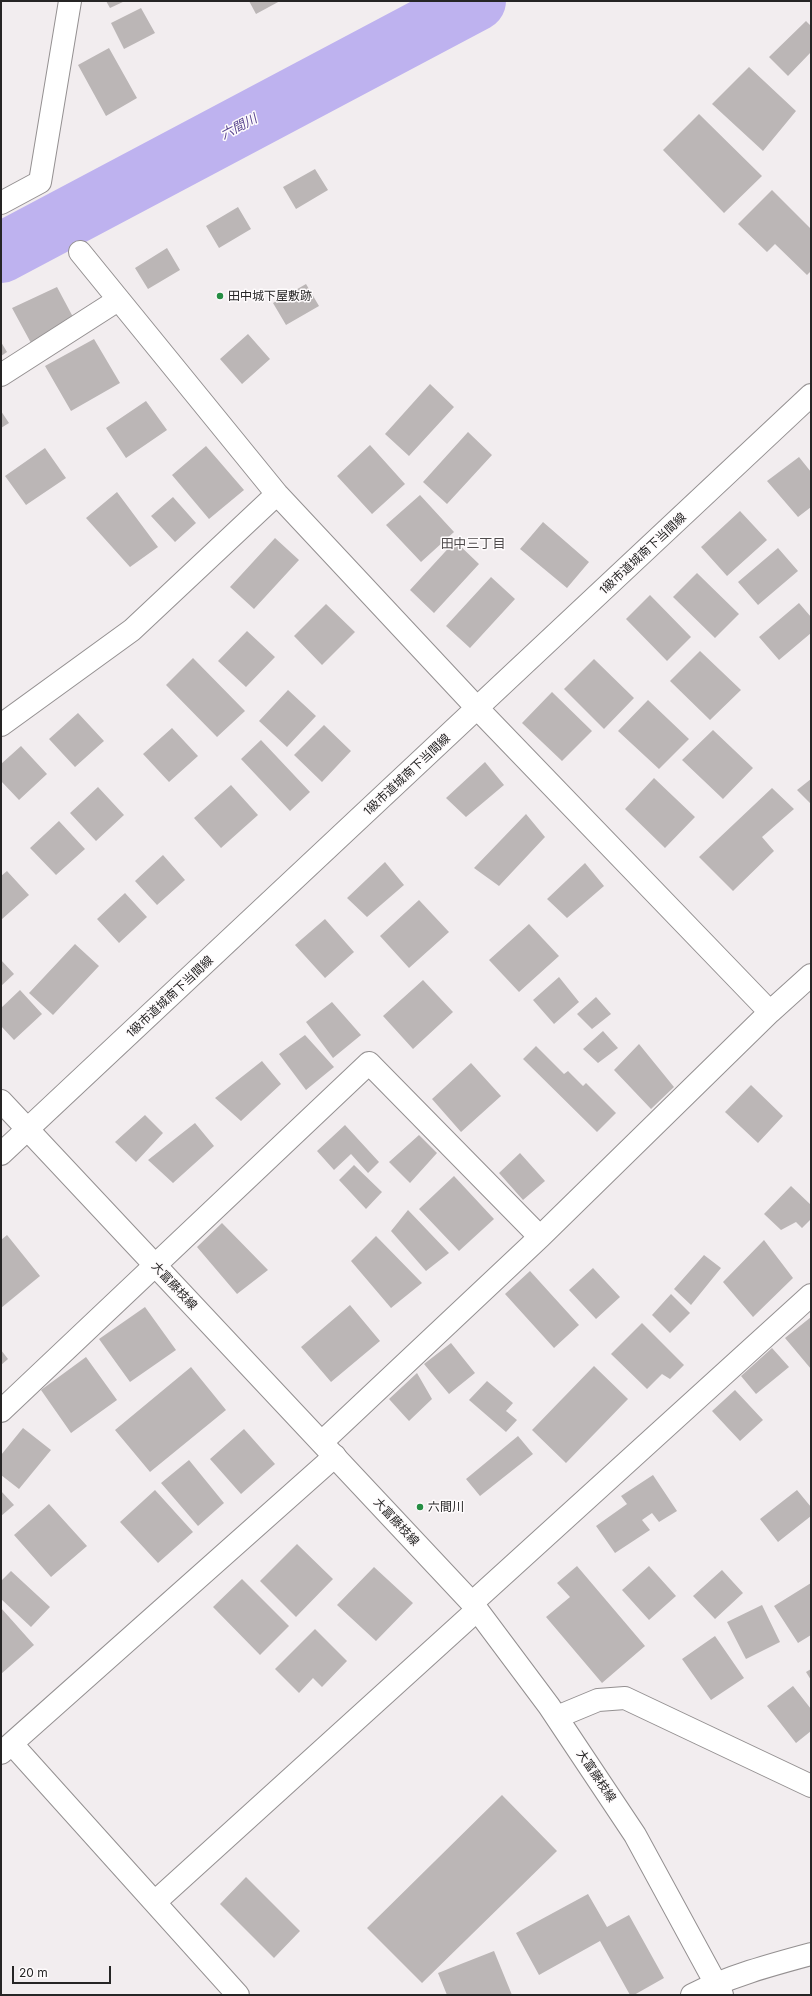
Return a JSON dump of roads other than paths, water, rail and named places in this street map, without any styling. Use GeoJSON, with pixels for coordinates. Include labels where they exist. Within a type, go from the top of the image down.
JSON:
{"type":"FeatureCollection","features":[{"type":"Feature","properties":{"kind":"street"},"geometry":{"type":"LineString","coordinates":[[1,203],[40,182],[70,1]]}},
{"type":"Feature","properties":{"kind":"street"},"geometry":{"type":"LineString","coordinates":[[80,252],[277,494],[478,708],[770,1012]]}},
{"type":"Feature","properties":{"kind":"street"},"geometry":{"type":"LineString","coordinates":[[1,375],[118,300]]}},
{"type":"Feature","properties":{"kind":"street","name":"1級市道城南下当間線"},"geometry":{"type":"LineString","coordinates":[[1,1154],[811,395]]}},
{"type":"Feature","properties":{"kind":"street"},"geometry":{"type":"LineString","coordinates":[[1,725],[132,630],[277,494]]}},
{"type":"Feature","properties":{"kind":"street"},"geometry":{"type":"LineString","coordinates":[[238,1995],[155,1902],[6,1748],[328,1449],[540,1237],[770,1012],[811,975]]}},
{"type":"Feature","properties":{"kind":"street"},"geometry":{"type":"LineString","coordinates":[[1,1411],[369,1063],[540,1237]]}},
{"type":"Feature","properties":{"kind":"street","name":"大富藤枝線"},"geometry":{"type":"LineString","coordinates":[[1,1101],[474,1606],[557,1717],[635,1835],[719,1989]]}},
{"type":"Feature","properties":{"kind":"street"},"geometry":{"type":"LineString","coordinates":[[155,1902],[811,1295]]}},
{"type":"Feature","properties":{"kind":"street"},"geometry":{"type":"LineString","coordinates":[[557,1717],[598,1700],[625,1698],[811,1786]]}},
{"type":"Feature","properties":{"kind":"street"},"geometry":{"type":"LineString","coordinates":[[692,1995],[719,1989],[755,1969],[811,1954]]}},
{"type":"Feature","properties":{"kind":"waterway","name":"六間川"},"geometry":{"type":"LineString","coordinates":[[1,253],[476,1]]}},
{"type":"Feature","properties":{"kind":"place","name":"田中城下屋敷跡"},"geometry":{"type":"Point","coordinates":[220,296]}},
{"type":"Feature","properties":{"kind":"place","name":"六間川"},"geometry":{"type":"Point","coordinates":[420,1507]}},
{"type":"Feature","properties":{"kind":"district","name":"田中三丁目"},"geometry":{"type":"Point","coordinates":[473,544]}}]}
